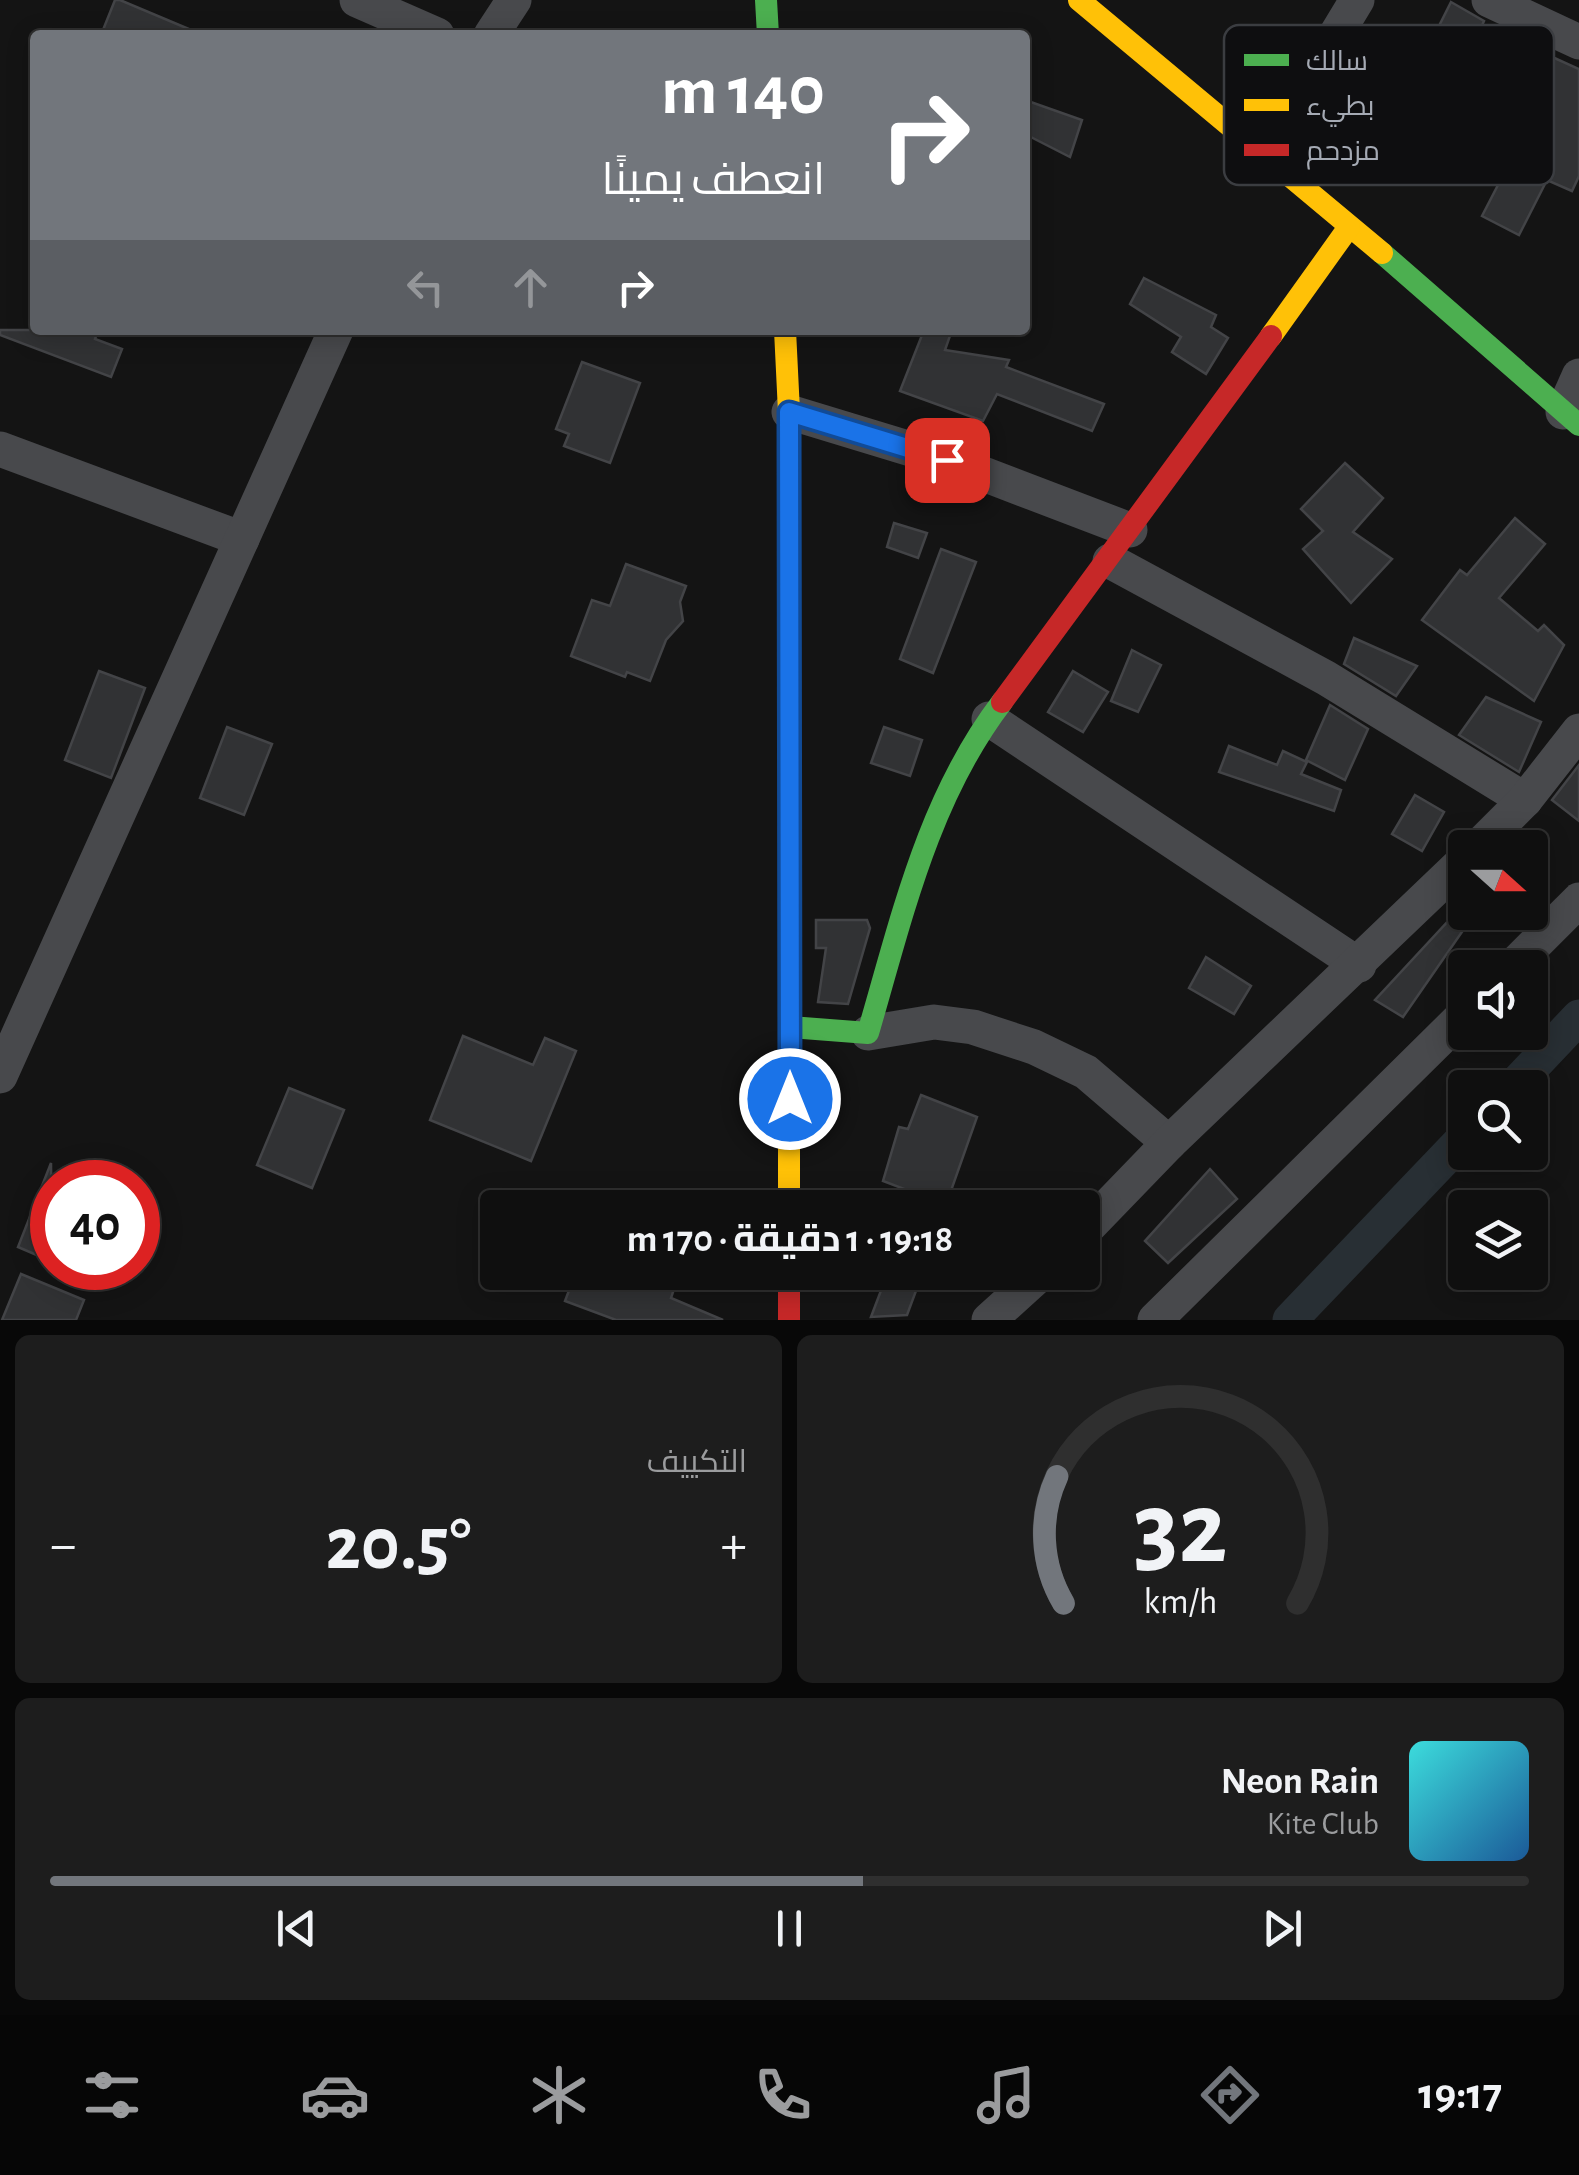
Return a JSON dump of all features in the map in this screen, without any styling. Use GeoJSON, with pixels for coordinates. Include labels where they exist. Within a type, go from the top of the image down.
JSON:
{"type":"FeatureCollection","features":[{"type":"Feature","properties":{"kind":"street"},"geometry":{"type":"LineString","coordinates":[[357,0],[426,30]]}},
{"type":"Feature","properties":{"kind":"street"},"geometry":{"type":"LineString","coordinates":[[494,30],[514,0]]}},
{"type":"Feature","properties":{"kind":"street"},"geometry":{"type":"LineString","coordinates":[[766,0],[768,30]]}},
{"type":"Feature","properties":{"kind":"street"},"geometry":{"type":"LineString","coordinates":[[1078,0],[1224,121]]}},
{"type":"Feature","properties":{"kind":"street"},"geometry":{"type":"LineString","coordinates":[[1342,25],[1357,0]]}},
{"type":"Feature","properties":{"kind":"street"},"geometry":{"type":"LineString","coordinates":[[1489,0],[1543,25]]}},
{"type":"Feature","properties":{"kind":"street"},"geometry":{"type":"LineString","coordinates":[[1554,30],[1579,42]]}},
{"type":"Feature","properties":{"kind":"street"},"geometry":{"type":"LineString","coordinates":[[1300,185],[1571,419]]}},
{"type":"Feature","properties":{"kind":"street"},"geometry":{"type":"LineString","coordinates":[[868,1034],[921,850],[948,788],[989,720],[1110,561],[1349,227]]}},
{"type":"Feature","properties":{"kind":"street"},"geometry":{"type":"LineString","coordinates":[[0,1076],[334,335]]}},
{"type":"Feature","properties":{"kind":"street"},"geometry":{"type":"LineString","coordinates":[[784,335],[789,412],[789,1190]]}},
{"type":"Feature","properties":{"kind":"street"},"geometry":{"type":"LineString","coordinates":[[1571,419],[1579,376]]}},
{"type":"Feature","properties":{"kind":"street"},"geometry":{"type":"LineString","coordinates":[[789,412],[947,460],[1130,530]]}},
{"type":"Feature","properties":{"kind":"street"},"geometry":{"type":"LineString","coordinates":[[0,450],[242,539]]}},
{"type":"Feature","properties":{"kind":"street"},"geometry":{"type":"LineString","coordinates":[[1110,561],[1326,678],[1524,800]]}},
{"type":"Feature","properties":{"kind":"street"},"geometry":{"type":"LineString","coordinates":[[989,720],[1360,964]]}},
{"type":"Feature","properties":{"kind":"street"},"geometry":{"type":"LineString","coordinates":[[1495,830],[1579,731]]}},
{"type":"Feature","properties":{"kind":"street"},"geometry":{"type":"LineString","coordinates":[[1100,1215],[1448,877]]}},
{"type":"Feature","properties":{"kind":"street"},"geometry":{"type":"LineString","coordinates":[[1529,950],[1579,900]]}},
{"type":"Feature","properties":{"kind":"street"},"geometry":{"type":"LineString","coordinates":[[790,1027],[868,1034],[934,1022],[974,1027],[1034,1047],[1086,1072],[1169,1144]]}},
{"type":"Feature","properties":{"kind":"street"},"geometry":{"type":"LineString","coordinates":[[1155,1320],[1448,1031]]}},
{"type":"Feature","properties":{"kind":"street"},"geometry":{"type":"LineString","coordinates":[[789,1290],[789,1320]]}},
{"type":"Feature","properties":{"kind":"street"},"geometry":{"type":"LineString","coordinates":[[989,1320],[1022,1290]]}},
{"type":"Feature","properties":{"kind":"building"},"geometry":{"type":"Polygon","coordinates":[[[115,0],[120,0],[191,30],[103,30],[115,0]]]}},
{"type":"Feature","properties":{"kind":"building"},"geometry":{"type":"Polygon","coordinates":[[[1451,2],[1484,21],[1482,25],[1440,25],[1451,2]]]}},
{"type":"Feature","properties":{"kind":"building"},"geometry":{"type":"Polygon","coordinates":[[[1554,58],[1579,69],[1579,176],[1572,191],[1554,183],[1554,58]]]}},
{"type":"Feature","properties":{"kind":"building"},"geometry":{"type":"Polygon","coordinates":[[[1030,102],[1082,120],[1070,157],[1030,137],[1030,102]]]}},
{"type":"Feature","properties":{"kind":"building"},"geometry":{"type":"Polygon","coordinates":[[[1498,185],[1544,185],[1519,235],[1482,216],[1498,185]]]}},
{"type":"Feature","properties":{"kind":"building"},"geometry":{"type":"Polygon","coordinates":[[[1144,278],[1216,315],[1211,327],[1228,338],[1206,374],[1172,352],[1181,337],[1130,304],[1144,278]]]}},
{"type":"Feature","properties":{"kind":"building"},"geometry":{"type":"Polygon","coordinates":[[[0,330],[30,330],[30,335],[96,335],[95,339],[122,349],[111,377],[0,335],[0,330]]]}},
{"type":"Feature","properties":{"kind":"building"},"geometry":{"type":"Polygon","coordinates":[[[922,335],[950,335],[945,350],[1009,360],[1006,367],[1104,404],[1092,431],[997,394],[983,421],[900,391],[922,335]]]}},
{"type":"Feature","properties":{"kind":"building"},"geometry":{"type":"Polygon","coordinates":[[[582,362],[640,383],[610,463],[564,446],[569,434],[556,429],[582,362]]]}},
{"type":"Feature","properties":{"kind":"building"},"geometry":{"type":"Polygon","coordinates":[[[1345,463],[1383,498],[1353,532],[1392,559],[1351,603],[1303,549],[1323,531],[1301,509],[1345,463]]]}},
{"type":"Feature","properties":{"kind":"building"},"geometry":{"type":"Polygon","coordinates":[[[1515,518],[1545,544],[1499,598],[1538,631],[1544,625],[1564,645],[1534,701],[1422,620],[1460,570],[1467,575],[1515,518]]]}},
{"type":"Feature","properties":{"kind":"building"},"geometry":{"type":"Polygon","coordinates":[[[894,523],[927,533],[918,558],[887,547],[894,523]]]}},
{"type":"Feature","properties":{"kind":"building"},"geometry":{"type":"Polygon","coordinates":[[[941,549],[976,562],[933,673],[900,659],[941,549]]]}},
{"type":"Feature","properties":{"kind":"building"},"geometry":{"type":"Polygon","coordinates":[[[626,564],[686,586],[680,602],[683,621],[666,640],[650,681],[627,672],[625,677],[571,656],[592,600],[610,606],[626,564]]]}},
{"type":"Feature","properties":{"kind":"building"},"geometry":{"type":"Polygon","coordinates":[[[1354,638],[1417,666],[1396,696],[1344,664],[1354,638]]]}},
{"type":"Feature","properties":{"kind":"building"},"geometry":{"type":"Polygon","coordinates":[[[1132,650],[1161,665],[1138,712],[1111,701],[1132,650]]]}},
{"type":"Feature","properties":{"kind":"building"},"geometry":{"type":"Polygon","coordinates":[[[99,671],[145,688],[111,778],[65,760],[99,671]]]}},
{"type":"Feature","properties":{"kind":"building"},"geometry":{"type":"Polygon","coordinates":[[[1073,671],[1108,692],[1083,732],[1048,712],[1073,671]]]}},
{"type":"Feature","properties":{"kind":"building"},"geometry":{"type":"Polygon","coordinates":[[[1486,697],[1541,722],[1519,772],[1459,735],[1486,697]]]}},
{"type":"Feature","properties":{"kind":"building"},"geometry":{"type":"Polygon","coordinates":[[[1330,705],[1368,729],[1345,780],[1306,760],[1330,705]]]}},
{"type":"Feature","properties":{"kind":"building"},"geometry":{"type":"Polygon","coordinates":[[[227,727],[272,744],[244,815],[200,798],[227,727]]]}},
{"type":"Feature","properties":{"kind":"building"},"geometry":{"type":"Polygon","coordinates":[[[884,727],[922,740],[910,776],[871,763],[884,727]]]}},
{"type":"Feature","properties":{"kind":"building"},"geometry":{"type":"Polygon","coordinates":[[[1229,746],[1277,765],[1283,751],[1307,762],[1301,774],[1341,790],[1334,811],[1219,772],[1229,746]]]}},
{"type":"Feature","properties":{"kind":"building"},"geometry":{"type":"Polygon","coordinates":[[[1579,765],[1579,821],[1552,800],[1579,765]]]}},
{"type":"Feature","properties":{"kind":"building"},"geometry":{"type":"Polygon","coordinates":[[[1415,795],[1444,812],[1422,851],[1392,834],[1415,795]]]}},
{"type":"Feature","properties":{"kind":"building"},"geometry":{"type":"Polygon","coordinates":[[[816,920],[867,920],[870,928],[848,1004],[818,1002],[826,948],[816,948],[816,920]]]}},
{"type":"Feature","properties":{"kind":"building"},"geometry":{"type":"Polygon","coordinates":[[[1448,921],[1448,930],[1463,930],[1403,1017],[1375,1000],[1448,921]]]}},
{"type":"Feature","properties":{"kind":"building"},"geometry":{"type":"Polygon","coordinates":[[[1206,957],[1251,986],[1234,1014],[1189,988],[1206,957]]]}},
{"type":"Feature","properties":{"kind":"building"},"geometry":{"type":"Polygon","coordinates":[[[463,1036],[533,1065],[545,1038],[576,1051],[531,1161],[430,1120],[463,1036]]]}},
{"type":"Feature","properties":{"kind":"building"},"geometry":{"type":"Polygon","coordinates":[[[289,1088],[344,1110],[312,1188],[257,1165],[289,1088]]]}},
{"type":"Feature","properties":{"kind":"building"},"geometry":{"type":"Polygon","coordinates":[[[921,1095],[977,1117],[951,1190],[907,1190],[883,1181],[899,1127],[908,1129],[921,1095]]]}},
{"type":"Feature","properties":{"kind":"building"},"geometry":{"type":"Polygon","coordinates":[[[1210,1169],[1237,1199],[1168,1263],[1145,1241],[1210,1169]]]}},
{"type":"Feature","properties":{"kind":"building"},"geometry":{"type":"Polygon","coordinates":[[[30,1216],[30,1252],[18,1247],[30,1216]]]}},
{"type":"Feature","properties":{"kind":"building"},"geometry":{"type":"Polygon","coordinates":[[[21,1274],[30,1278],[30,1290],[60,1290],[84,1300],[76,1320],[2,1320],[21,1274]]]}},
{"type":"Feature","properties":{"kind":"building"},"geometry":{"type":"Polygon","coordinates":[[[569,1290],[674,1290],[671,1298],[723,1320],[616,1320],[565,1301],[569,1290]]]}},
{"type":"Feature","properties":{"kind":"building"},"geometry":{"type":"Polygon","coordinates":[[[881,1290],[916,1290],[907,1315],[871,1317],[881,1290]]]}},
{"type":"Feature","properties":{"kind":"waterway"},"geometry":{"type":"LineString","coordinates":[[1529,1070],[1579,1017]]}},
{"type":"Feature","properties":{"kind":"waterway"},"geometry":{"type":"LineString","coordinates":[[1290,1320],[1448,1155]]}},
{"type":"Feature","properties":{"kind":"traffic: fast"},"geometry":{"type":"LineString","coordinates":[[766,0],[768,30]]}},
{"type":"Feature","properties":{"kind":"traffic: fast"},"geometry":{"type":"LineString","coordinates":[[1382,253],[1579,425]]}},
{"type":"Feature","properties":{"kind":"traffic: fast"},"geometry":{"type":"LineString","coordinates":[[790,1027],[868,1033],[906,903],[936,819],[976,739],[1002,702]]}},
{"type":"Feature","properties":{"kind":"traffic: slow"},"geometry":{"type":"LineString","coordinates":[[1079,0],[1224,121]]}},
{"type":"Feature","properties":{"kind":"traffic: slow"},"geometry":{"type":"LineString","coordinates":[[1301,185],[1382,253]]}},
{"type":"Feature","properties":{"kind":"traffic: slow"},"geometry":{"type":"LineString","coordinates":[[1271,336],[1349,227]]}},
{"type":"Feature","properties":{"kind":"traffic: slow"},"geometry":{"type":"LineString","coordinates":[[785,335],[789,412],[789,1190]]}},
{"type":"Feature","properties":{"kind":"traffic: jam"},"geometry":{"type":"LineString","coordinates":[[1002,702],[1271,336]]}},
{"type":"Feature","properties":{"kind":"traffic: jam"},"geometry":{"type":"LineString","coordinates":[[789,1290],[789,1320]]}},
{"type":"Feature","properties":{"kind":"route"},"geometry":{"type":"LineString","coordinates":[[790,1099],[789,412],[947,460]]}}]}
